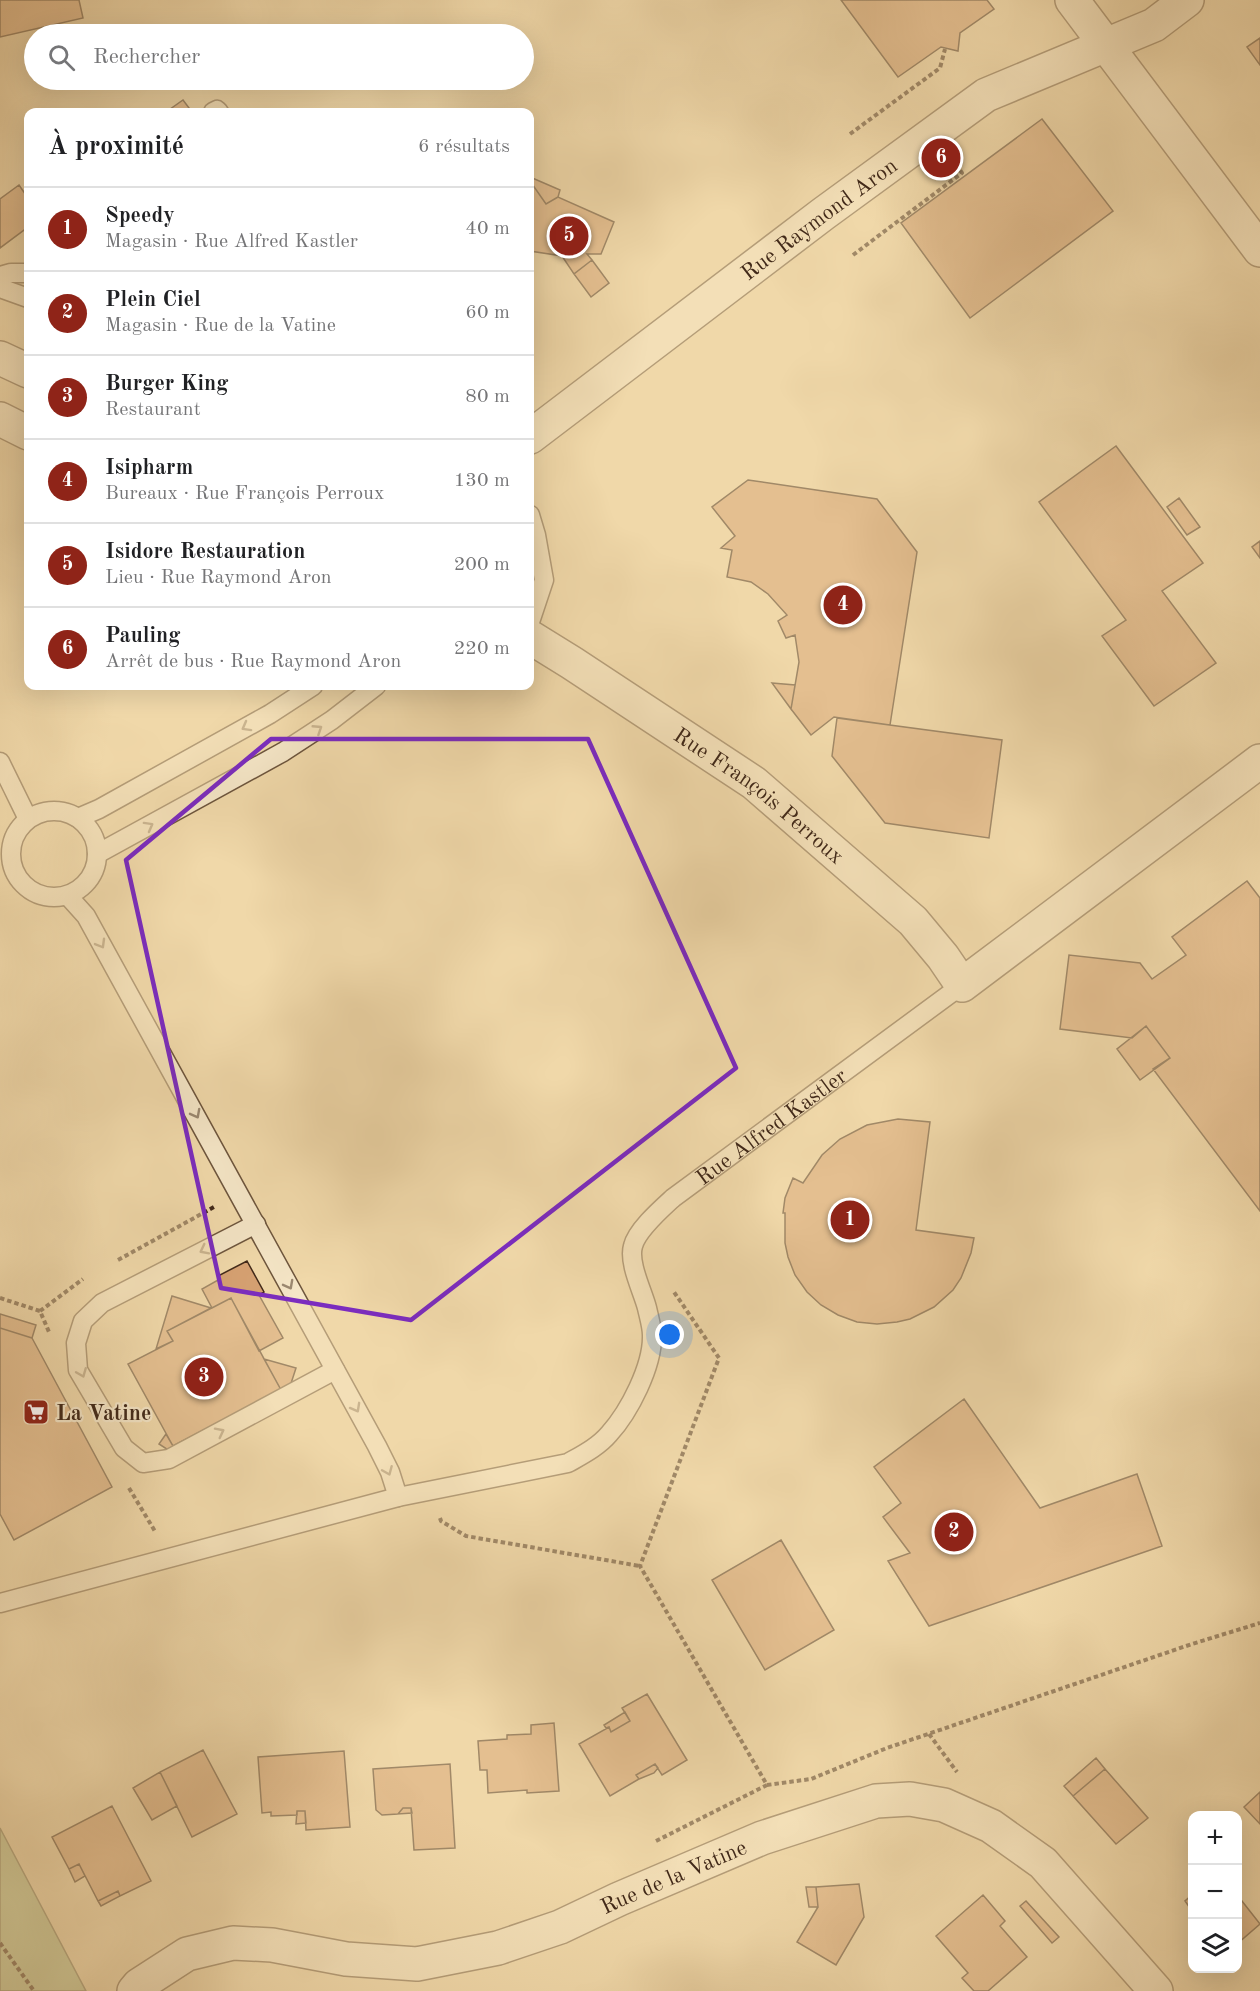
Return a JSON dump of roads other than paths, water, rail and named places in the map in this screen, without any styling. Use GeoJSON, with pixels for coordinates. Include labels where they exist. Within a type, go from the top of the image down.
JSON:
{"type":"FeatureCollection","features":[{"type":"Feature","properties":{"kind":"street"},"geometry":{"type":"LineString","coordinates":[[1072,0],[1260,250]]}},
{"type":"Feature","properties":{"kind":"street","name":"Rue Raymond Aron"},"geometry":{"type":"LineString","coordinates":[[534,433],[823,214],[986,95],[1154,25],[1187,0]]}},
{"type":"Feature","properties":{"kind":"street"},"geometry":{"type":"LineString","coordinates":[[0,358],[24,369]]}},
{"type":"Feature","properties":{"kind":"street"},"geometry":{"type":"LineString","coordinates":[[0,419],[24,431]]}},
{"type":"Feature","properties":{"kind":"street","name":"Rue François Perroux"},"geometry":{"type":"LineString","coordinates":[[534,639],[754,783],[913,921],[943,957],[962,985]]}},
{"type":"Feature","properties":{"kind":"street","name":"Rue Alfred Kastler"},"geometry":{"type":"LineString","coordinates":[[962,985],[1260,761]]}},
{"type":"Feature","properties":{"kind":"street","name":"Rue de la Vatine"},"geometry":{"type":"LineString","coordinates":[[134,1991],[139,1985],[187,1954],[233,1943],[272,1944],[418,1972],[560,1927],[762,1838],[876,1801],[910,1799],[944,1805],[991,1826],[1043,1863],[1156,1991]]}},
{"type":"Feature","properties":{"kind":"lane"},"geometry":{"type":"LineString","coordinates":[[13,274],[24,262]]}},
{"type":"Feature","properties":{"kind":"lane"},"geometry":{"type":"LineString","coordinates":[[0,288],[24,297]]}},
{"type":"Feature","properties":{"kind":"lane"},"geometry":{"type":"LineString","coordinates":[[534,528],[544,580],[534,610]]}},
{"type":"Feature","properties":{"kind":"lane"},"geometry":{"type":"LineString","coordinates":[[78,818],[99,809],[260,720],[307,690]]}},
{"type":"Feature","properties":{"kind":"lane"},"geometry":{"type":"LineString","coordinates":[[97,854],[283,752],[332,720],[371,690]]}},
{"type":"Feature","properties":{"kind":"lane"},"geometry":{"type":"LineString","coordinates":[[0,762],[28,819]]}},
{"type":"Feature","properties":{"kind":"lane"},"geometry":{"type":"LineString","coordinates":[[52,811],[78,818],[95,840],[96,867],[90,879],[68,896],[54,898],[40,896],[28,889],[18,879],[12,866],[10,853],[19,829],[28,819],[40,813],[52,811]]}},
{"type":"Feature","properties":{"kind":"lane"},"geometry":{"type":"LineString","coordinates":[[68,896],[86,916],[256,1224],[377,1446],[390,1472],[398,1497]]}},
{"type":"Feature","properties":{"kind":"lane","name":"Rue Alfred Kastler"},"geometry":{"type":"LineString","coordinates":[[0,1603],[398,1497],[568,1463],[588,1452],[608,1436],[624,1416],[639,1390],[652,1336],[632,1248],[636,1237],[674,1198],[962,985]]}},
{"type":"Feature","properties":{"kind":"lane"},"geometry":{"type":"LineString","coordinates":[[256,1224],[102,1303],[83,1321],[76,1343],[78,1370],[124,1448],[143,1462],[169,1459],[335,1370]]}},
{"type":"Feature","properties":{"kind":"place","name":"Pauling"},"geometry":{"type":"Point","coordinates":[941,158]}},
{"type":"Feature","properties":{"kind":"place","name":"Isidore Restauration"},"geometry":{"type":"Point","coordinates":[569,236]}},
{"type":"Feature","properties":{"kind":"place","name":"Isipharm"},"geometry":{"type":"Point","coordinates":[843,605]}},
{"type":"Feature","properties":{"kind":"place","name":"Speedy"},"geometry":{"type":"Point","coordinates":[850,1220]}},
{"type":"Feature","properties":{"kind":"place","name":"Burger King"},"geometry":{"type":"Point","coordinates":[204,1377]}},
{"type":"Feature","properties":{"kind":"place","name":"La Vatine"},"geometry":{"type":"Point","coordinates":[36,1412]}},
{"type":"Feature","properties":{"kind":"place","name":"Plein Ciel"},"geometry":{"type":"Point","coordinates":[954,1532]}}]}
